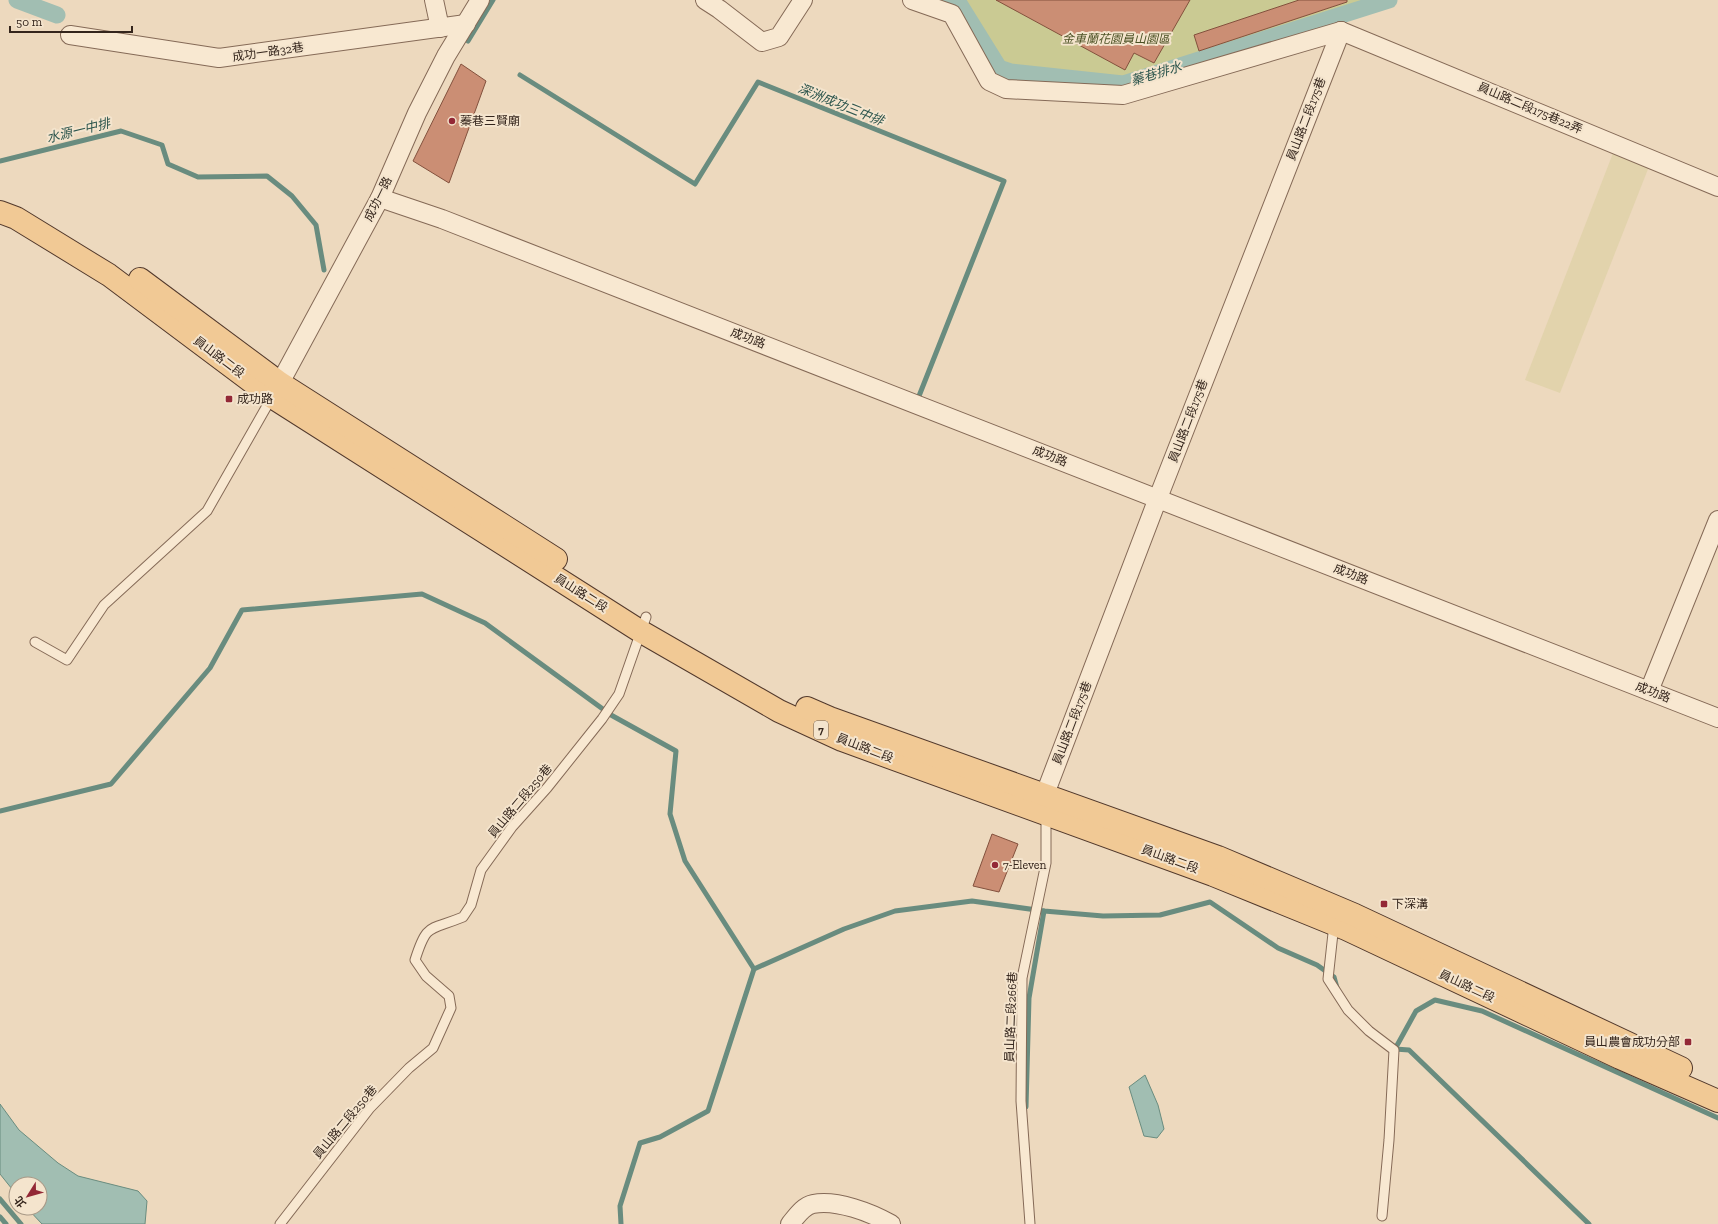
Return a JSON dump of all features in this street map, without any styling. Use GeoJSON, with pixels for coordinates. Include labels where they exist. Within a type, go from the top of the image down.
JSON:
{"type":"FeatureCollection","features":[{"type":"Feature","properties":{"kind":"main road","name":"員山路二段"},"geometry":{"type":"LineString","coordinates":[[0,197],[19,204],[66,229],[118,263],[276,390]]}},
{"type":"Feature","properties":{"kind":"main road","name":"員山路二段"},"geometry":{"type":"LineString","coordinates":[[0,212],[16,218],[109,275],[276,390],[643,624],[769,690],[830,718],[1045,804],[1218,857],[1620,1058],[1718,1101]]}},
{"type":"Feature","properties":{"kind":"main road","name":"員山路二段"},"geometry":{"type":"LineString","coordinates":[[1337,916],[1718,1085]]}},
{"type":"Feature","properties":{"kind":"street"},"geometry":{"type":"LineString","coordinates":[[434,0],[440,28]]}},
{"type":"Feature","properties":{"kind":"street","name":"成功一路"},"geometry":{"type":"LineString","coordinates":[[276,390],[380,198],[417,113],[446,56],[480,0]]}},
{"type":"Feature","properties":{"kind":"street"},"geometry":{"type":"LineString","coordinates":[[705,0],[762,42],[779,37],[803,0]]}},
{"type":"Feature","properties":{"kind":"street"},"geometry":{"type":"LineString","coordinates":[[912,0],[952,14],[989,81],[1006,89],[1123,95],[1340,31]]}},
{"type":"Feature","properties":{"kind":"street","name":"成功一路32巷"},"geometry":{"type":"LineString","coordinates":[[70,35],[219,58],[466,24]]}},
{"type":"Feature","properties":{"kind":"street","name":"員山路二段175巷22弄"},"geometry":{"type":"LineString","coordinates":[[1340,31],[1718,188]]}},
{"type":"Feature","properties":{"kind":"street","name":"員山路二段175巷"},"geometry":{"type":"LineString","coordinates":[[1045,804],[1158,498],[1340,31]]}},
{"type":"Feature","properties":{"kind":"street","name":"成功路"},"geometry":{"type":"LineString","coordinates":[[380,198],[442,219],[1718,718]]}},
{"type":"Feature","properties":{"kind":"street"},"geometry":{"type":"LineString","coordinates":[[1649,691],[1718,520]]}},
{"type":"Feature","properties":{"kind":"street"},"geometry":{"type":"LineString","coordinates":[[790,1224],[800,1212],[812,1204],[836,1203],[882,1219],[891,1224]]}},
{"type":"Feature","properties":{"kind":"lane"},"geometry":{"type":"LineString","coordinates":[[36,642],[67,660],[104,605],[207,511],[276,390]]}},
{"type":"Feature","properties":{"kind":"lane","name":"員山路二段250巷"},"geometry":{"type":"LineString","coordinates":[[280,1224],[370,1108],[409,1068],[433,1048],[451,1008],[449,996],[426,976],[415,960],[422,938],[431,927],[463,917],[471,905],[481,870],[512,827],[547,788],[602,719],[619,694],[643,624]]}},
{"type":"Feature","properties":{"kind":"lane","name":"員山路二段266巷"},"geometry":{"type":"LineString","coordinates":[[1030,1224],[1021,1101],[1022,978],[1046,863],[1045,804]]}},
{"type":"Feature","properties":{"kind":"lane"},"geometry":{"type":"LineString","coordinates":[[1337,916],[1328,979],[1348,1010],[1369,1031],[1394,1050],[1389,1140],[1382,1216]]}},
{"type":"Feature","properties":{"kind":"shaded area"},"geometry":{"type":"Polygon","coordinates":[[[1615,148],[1650,164],[1560,393],[1525,380],[1615,148]]]}},
{"type":"Feature","properties":{"kind":"shaded area"},"geometry":{"type":"Polygon","coordinates":[[[1145,1075],[1158,1105],[1164,1129],[1157,1138],[1144,1136],[1129,1087],[1145,1075]]]}},
{"type":"Feature","properties":{"kind":"shaded area"},"geometry":{"type":"Polygon","coordinates":[[[0,1104],[19,1130],[58,1163],[78,1176],[138,1191],[147,1201],[145,1224],[42,1224],[34,1216],[48,1216],[48,1176],[8,1176],[8,1184],[0,1174],[0,1104]]]}},
{"type":"Feature","properties":{"kind":"green space","name":"金車蘭花園員山園區"},"geometry":{"type":"Polygon","coordinates":[[[958,0],[1379,0],[1121,78],[1003,64],[966,3],[958,0]]]}},
{"type":"Feature","properties":{"kind":"building"},"geometry":{"type":"Polygon","coordinates":[[[996,0],[1190,0],[1154,63],[1134,53],[1125,70],[996,0]]]}},
{"type":"Feature","properties":{"kind":"building"},"geometry":{"type":"Polygon","coordinates":[[[1299,0],[1347,0],[1347,2],[1199,51],[1194,35],[1299,0]]]}},
{"type":"Feature","properties":{"kind":"building","name":"蓁巷三賢廟"},"geometry":{"type":"Polygon","coordinates":[[[461,64],[486,81],[449,183],[413,161],[461,64]]]}},
{"type":"Feature","properties":{"kind":"building","name":"7-Eleven"},"geometry":{"type":"Polygon","coordinates":[[[992,834],[1018,844],[999,892],[973,886],[992,834]]]}},
{"type":"Feature","properties":{"kind":"waterway"},"geometry":{"type":"LineString","coordinates":[[17,0],[57,15]]}},
{"type":"Feature","properties":{"kind":"waterway"},"geometry":{"type":"LineString","coordinates":[[468,41],[493,0]]}},
{"type":"Feature","properties":{"kind":"waterway","name":"蓁巷排水"},"geometry":{"type":"LineString","coordinates":[[951,0],[958,2],[999,68],[1011,72],[1123,84],[1389,0]]}},
{"type":"Feature","properties":{"kind":"waterway","name":"深洲成功三中排"},"geometry":{"type":"LineString","coordinates":[[520,75],[695,184],[758,82],[1004,181],[919,396]]}},
{"type":"Feature","properties":{"kind":"waterway","name":"水源一中排"},"geometry":{"type":"LineString","coordinates":[[0,161],[121,131],[162,145],[168,164],[198,177],[267,176],[292,196],[316,225],[324,270]]}},
{"type":"Feature","properties":{"kind":"waterway"},"geometry":{"type":"LineString","coordinates":[[0,811],[111,784],[210,668],[242,610],[422,594],[485,623],[611,715],[676,751],[670,814],[685,861],[754,969],[844,929],[895,911],[972,901],[1044,911],[1103,916],[1160,915],[1210,902],[1278,948],[1317,965],[1334,977],[1337,988]]}},
{"type":"Feature","properties":{"kind":"waterway"},"geometry":{"type":"LineString","coordinates":[[1026,1107],[1029,998],[1044,911]]}},
{"type":"Feature","properties":{"kind":"waterway"},"geometry":{"type":"LineString","coordinates":[[621,1224],[620,1206],[640,1143],[660,1137],[708,1111],[754,969]]}},
{"type":"Feature","properties":{"kind":"waterway"},"geometry":{"type":"LineString","coordinates":[[1392,1047],[1395,1049],[1416,1011],[1435,1000],[1482,1011],[1718,1118]]}},
{"type":"Feature","properties":{"kind":"waterway"},"geometry":{"type":"LineString","coordinates":[[1395,1049],[1409,1050],[1589,1224]]}},
{"type":"Feature","properties":{"kind":"waterway"},"geometry":{"type":"LineString","coordinates":[[0,1199],[21,1224]]}},
{"type":"Feature","properties":{"kind":"waterway"},"geometry":{"type":"LineString","coordinates":[[0,1217],[6,1224]]}},
{"type":"Feature","properties":{"kind":"place","name":"蓁巷三賢廟"},"geometry":{"type":"Point","coordinates":[452,121]}},
{"type":"Feature","properties":{"kind":"place","name":"成功路"},"geometry":{"type":"Point","coordinates":[229,399]}},
{"type":"Feature","properties":{"kind":"place","name":"7-Eleven"},"geometry":{"type":"Point","coordinates":[995,865]}},
{"type":"Feature","properties":{"kind":"place","name":"下深溝"},"geometry":{"type":"Point","coordinates":[1384,904]}},
{"type":"Feature","properties":{"kind":"place","name":"員山農會成功分部"},"geometry":{"type":"Point","coordinates":[1688,1042]}}]}
